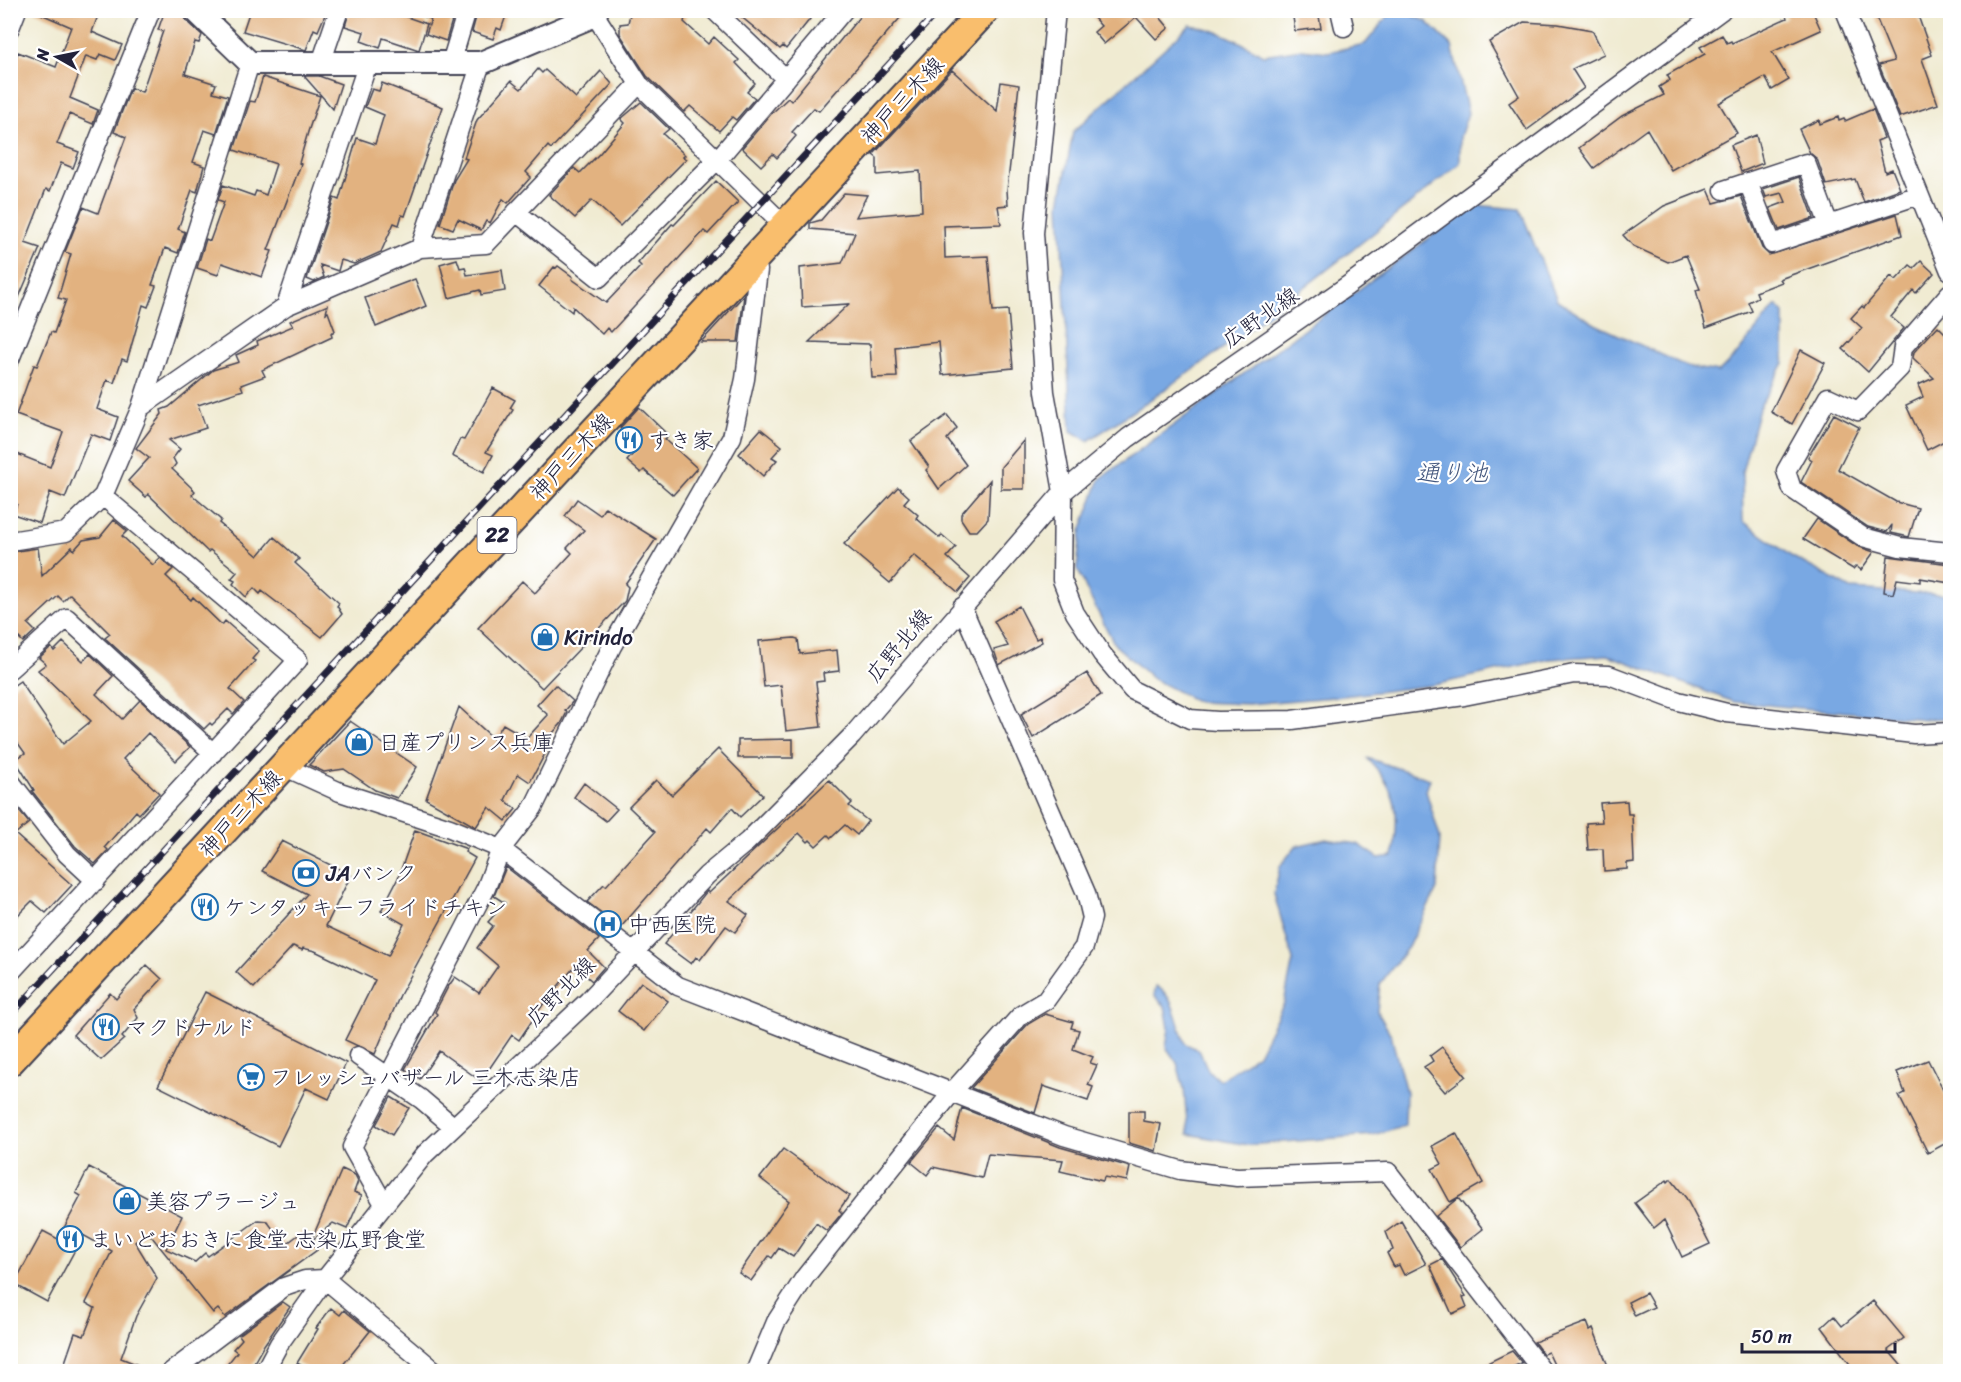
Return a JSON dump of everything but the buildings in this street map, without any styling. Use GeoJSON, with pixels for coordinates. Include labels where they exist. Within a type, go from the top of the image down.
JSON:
{"type":"FeatureCollection","features":[{"type":"Feature","properties":{"kind":"main road","name":"神戸三木線"},"geometry":{"type":"LineString","coordinates":[[10,1061],[985,10]]}},
{"type":"Feature","properties":{"kind":"street"},"geometry":{"type":"LineString","coordinates":[[10,28],[17,10]]}},
{"type":"Feature","properties":{"kind":"street"},"geometry":{"type":"LineString","coordinates":[[10,359],[151,10]]}},
{"type":"Feature","properties":{"kind":"street"},"geometry":{"type":"LineString","coordinates":[[195,10],[250,63],[481,63],[596,13],[639,84],[785,226]]}},
{"type":"Feature","properties":{"kind":"street"},"geometry":{"type":"LineString","coordinates":[[321,63],[339,10]]}},
{"type":"Feature","properties":{"kind":"street"},"geometry":{"type":"LineString","coordinates":[[451,63],[467,10]]}},
{"type":"Feature","properties":{"kind":"street"},"geometry":{"type":"LineString","coordinates":[[714,10],[786,79]]}},
{"type":"Feature","properties":{"kind":"street"},"geometry":{"type":"LineString","coordinates":[[516,212],[599,278],[718,159],[844,10]]}},
{"type":"Feature","properties":{"kind":"street"},"geometry":{"type":"LineString","coordinates":[[1056,10],[1034,233],[1046,392],[1063,492],[1062,580],[1075,613],[1102,654],[1132,690],[1190,718],[1218,721],[1302,719],[1464,696],[1574,674],[1609,675],[1678,701],[1727,713],[1914,734],[1950,732]]}},
{"type":"Feature","properties":{"kind":"street","name":"広野北線"},"geometry":{"type":"LineString","coordinates":[[264,1371],[279,1344],[325,1279],[425,1154],[588,1001],[707,875],[748,841],[852,736],[1063,492],[1128,438],[1347,286],[1722,10]]}},
{"type":"Feature","properties":{"kind":"street"},"geometry":{"type":"LineString","coordinates":[[1845,10],[1950,272]]}},
{"type":"Feature","properties":{"kind":"street"},"geometry":{"type":"LineString","coordinates":[[10,541],[66,532],[103,496],[141,407],[250,63]]}},
{"type":"Feature","properties":{"kind":"street"},"geometry":{"type":"LineString","coordinates":[[286,306],[368,63]]}},
{"type":"Feature","properties":{"kind":"street"},"geometry":{"type":"LineString","coordinates":[[420,248],[481,63]]}},
{"type":"Feature","properties":{"kind":"street"},"geometry":{"type":"LineString","coordinates":[[141,407],[286,306],[420,248],[486,244],[639,84]]}},
{"type":"Feature","properties":{"kind":"street"},"geometry":{"type":"LineString","coordinates":[[1724,190],[1806,163],[1829,225]]}},
{"type":"Feature","properties":{"kind":"street"},"geometry":{"type":"LineString","coordinates":[[1748,182],[1772,244],[1919,195]]}},
{"type":"Feature","properties":{"kind":"street"},"geometry":{"type":"LineString","coordinates":[[384,1204],[352,1147],[486,888],[501,849],[533,808],[612,646],[732,437],[745,379],[757,281],[758,270],[751,262]]}},
{"type":"Feature","properties":{"kind":"street"},"geometry":{"type":"LineString","coordinates":[[1950,293],[1903,347],[1900,368],[1858,411],[1828,397],[1786,471],[1792,489],[1863,537],[1900,547],[1950,552]]}},
{"type":"Feature","properties":{"kind":"street"},"geometry":{"type":"LineString","coordinates":[[12,967],[96,881],[298,660],[103,496]]}},
{"type":"Feature","properties":{"kind":"street"},"geometry":{"type":"LineString","coordinates":[[755,1371],[776,1322],[805,1277],[953,1091],[1021,1015],[1046,1000],[1084,947],[1092,918],[1086,893],[962,607]]}},
{"type":"Feature","properties":{"kind":"street"},"geometry":{"type":"LineString","coordinates":[[10,669],[67,618],[213,753]]}},
{"type":"Feature","properties":{"kind":"street"},"geometry":{"type":"LineString","coordinates":[[284,766],[340,792],[450,828],[501,849],[678,987],[953,1091],[1064,1136],[1180,1170],[1237,1177],[1388,1172],[1543,1371]]}},
{"type":"Feature","properties":{"kind":"street"},"geometry":{"type":"LineString","coordinates":[[10,781],[67,854],[96,881]]}},
{"type":"Feature","properties":{"kind":"street"},"geometry":{"type":"LineString","coordinates":[[358,1056],[454,1126]]}},
{"type":"Feature","properties":{"kind":"street"},"geometry":{"type":"LineString","coordinates":[[171,1371],[284,1287],[305,1280],[325,1279],[436,1371]]}},
{"type":"Feature","properties":{"kind":"water"},"geometry":{"type":"Polygon","coordinates":[[[1392,11],[1401,11],[1426,21],[1452,46],[1468,113],[1460,137],[1460,163],[1278,308],[1184,376],[1088,441],[1071,431],[1060,204],[1073,132],[1190,25],[1237,40],[1263,55],[1302,49],[1328,52],[1365,44],[1392,11]]]}},
{"type":"Feature","properties":{"kind":"water","name":"通り池"},"geometry":{"type":"Polygon","coordinates":[[[1474,205],[1520,209],[1557,300],[1595,324],[1688,367],[1719,372],[1737,354],[1776,305],[1784,313],[1784,363],[1759,408],[1742,472],[1743,521],[1791,556],[1851,589],[1950,595],[1950,718],[1924,719],[1734,702],[1608,655],[1550,659],[1434,685],[1335,697],[1248,704],[1198,702],[1153,679],[1115,645],[1077,568],[1081,531],[1100,479],[1474,205]]]}},
{"type":"Feature","properties":{"kind":"water"},"geometry":{"type":"Polygon","coordinates":[[[1367,758],[1430,779],[1426,791],[1440,837],[1437,889],[1408,947],[1380,984],[1377,1011],[1391,1035],[1406,1092],[1405,1125],[1373,1135],[1248,1145],[1188,1134],[1184,1089],[1177,1063],[1166,1047],[1169,1028],[1165,1006],[1154,995],[1156,986],[1163,991],[1172,1004],[1186,1044],[1199,1050],[1209,1072],[1220,1080],[1258,1054],[1284,1003],[1293,960],[1274,894],[1280,866],[1296,846],[1326,839],[1358,844],[1379,858],[1393,856],[1396,827],[1395,803],[1386,781],[1367,758]]]}},
{"type":"Feature","properties":{"kind":"railway"},"geometry":{"type":"LineString","coordinates":[[10,1016],[939,10]]}},
{"type":"Feature","properties":{"kind":"place","name":"すき家"},"geometry":{"type":"Point","coordinates":[629,440]}},
{"type":"Feature","properties":{"kind":"place","name":"Kirindo"},"geometry":{"type":"Point","coordinates":[545,637]}},
{"type":"Feature","properties":{"kind":"place","name":"日産プリンス兵庫"},"geometry":{"type":"Point","coordinates":[359,742]}},
{"type":"Feature","properties":{"kind":"place","name":"JAバンク"},"geometry":{"type":"Point","coordinates":[306,873]}},
{"type":"Feature","properties":{"kind":"place","name":"ケンタッキーフライドチキン"},"geometry":{"type":"Point","coordinates":[205,907]}},
{"type":"Feature","properties":{"kind":"place","name":"中西医院"},"geometry":{"type":"Point","coordinates":[608,924]}},
{"type":"Feature","properties":{"kind":"place","name":"マクドナルド"},"geometry":{"type":"Point","coordinates":[106,1027]}},
{"type":"Feature","properties":{"kind":"place","name":"フレッシュバザール 三木志染店"},"geometry":{"type":"Point","coordinates":[251,1077]}},
{"type":"Feature","properties":{"kind":"place","name":"美容プラージュ"},"geometry":{"type":"Point","coordinates":[127,1201]}},
{"type":"Feature","properties":{"kind":"place","name":"まいどおおきに食堂 志染広野食堂"},"geometry":{"type":"Point","coordinates":[70,1239]}}]}
